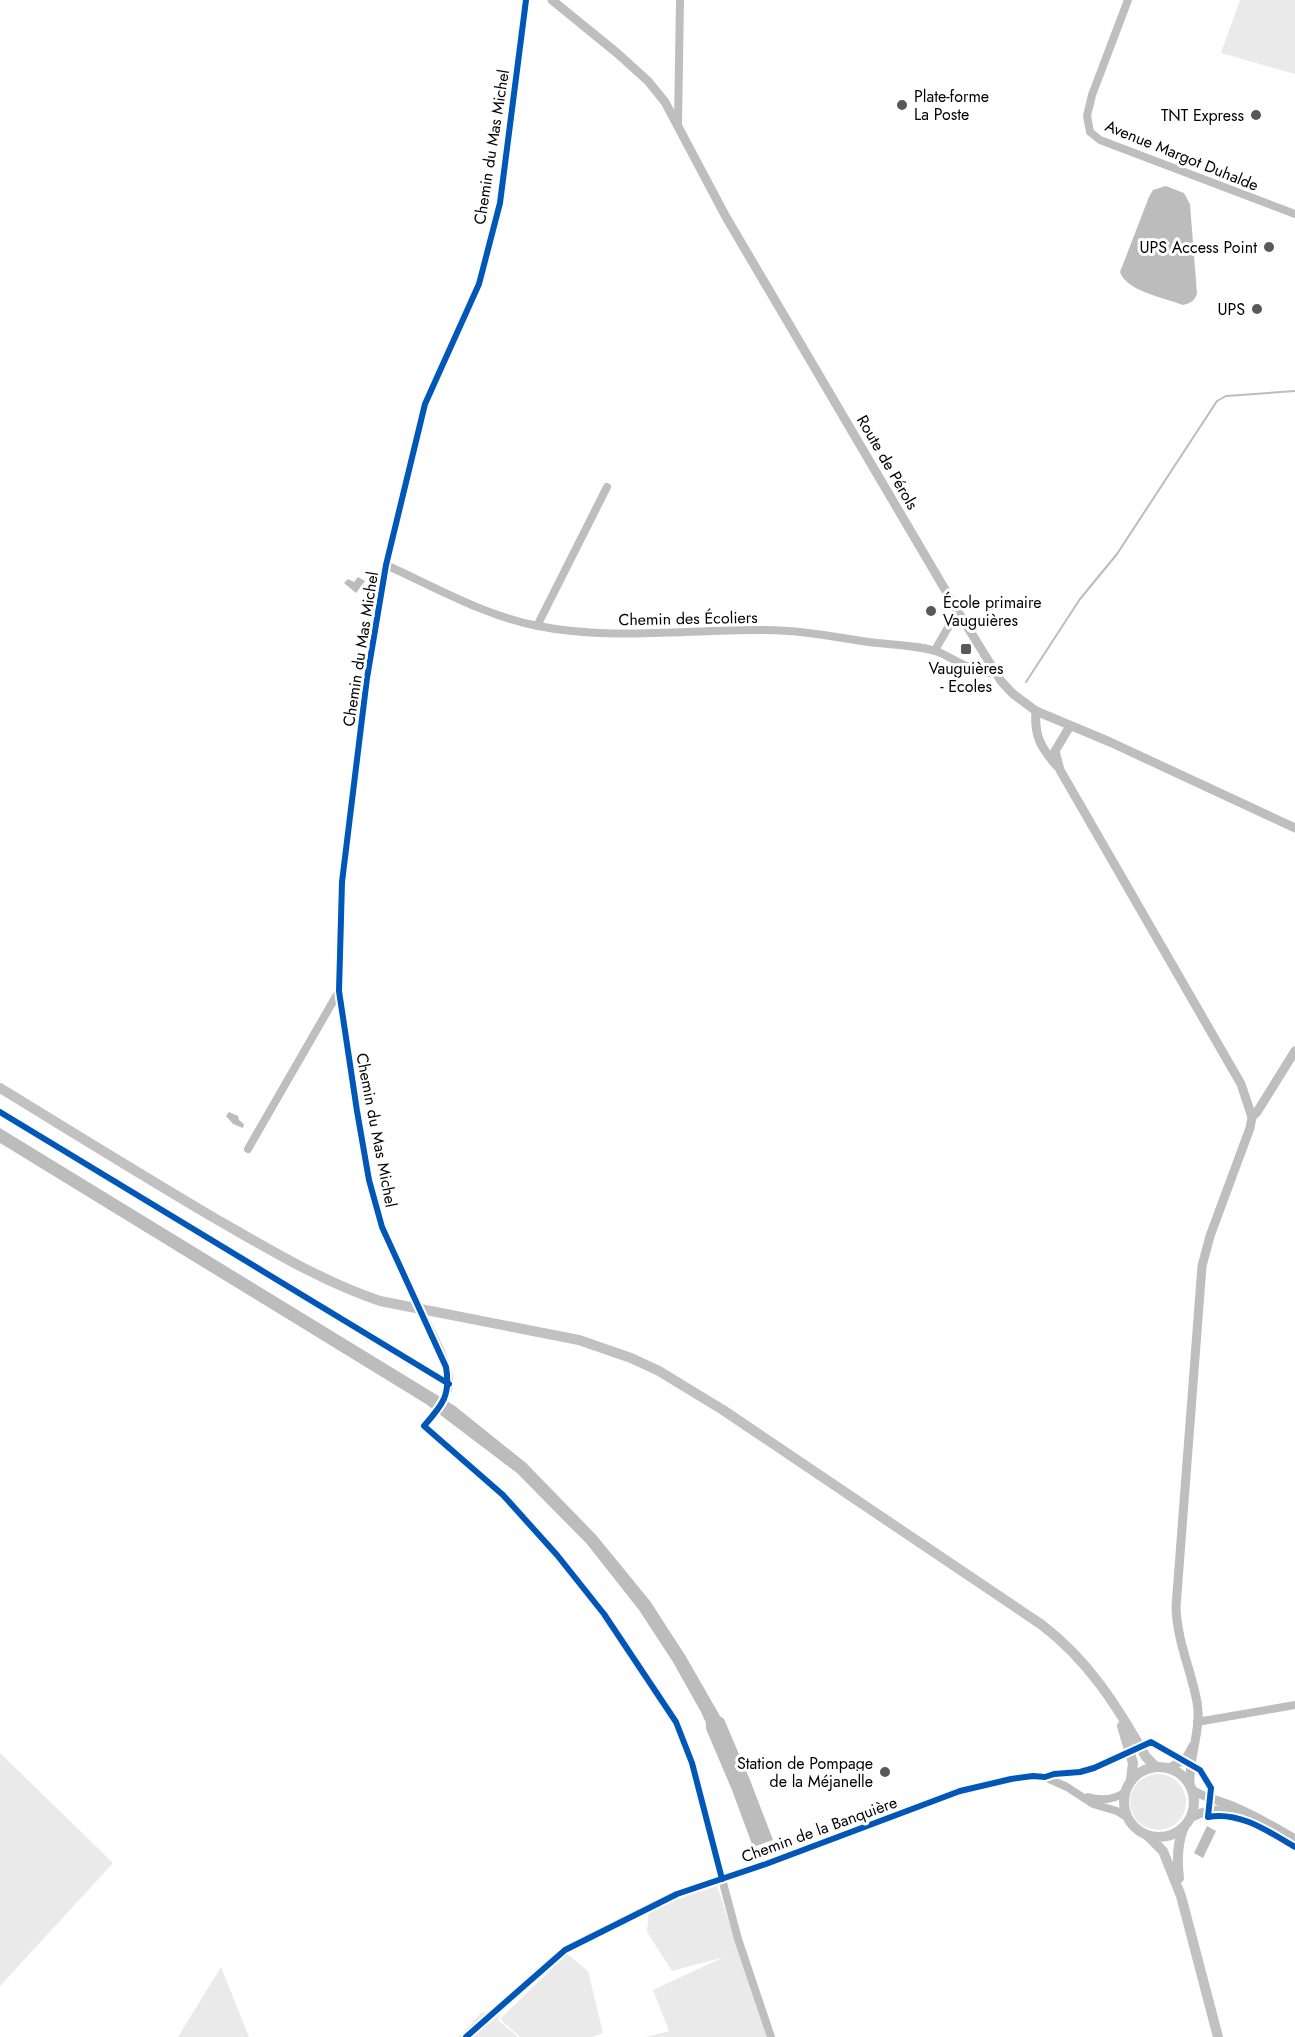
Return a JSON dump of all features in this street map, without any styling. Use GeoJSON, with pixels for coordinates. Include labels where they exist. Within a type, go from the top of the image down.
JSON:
{"type":"FeatureCollection","features":[{"type":"Feature","properties":{"kind":"main road"},"geometry":{"type":"LineString","coordinates":[[0,1088],[129,1168],[289,1261],[355,1292],[380,1301],[579,1340],[631,1358],[659,1371],[723,1410],[1066,1643],[1101,1684],[1146,1757],[1155,1766]]}},
{"type":"Feature","properties":{"kind":"main road"},"geometry":{"type":"LineString","coordinates":[[1116,1709],[1133,1763],[1131,1779],[1124,1793],[1123,1805],[1126,1817],[1132,1825],[1148,1836],[1163,1851],[1182,1896]]}},
{"type":"Feature","properties":{"kind":"main road"},"geometry":{"type":"LineString","coordinates":[[1131,1779],[1146,1768],[1155,1766],[1170,1768],[1185,1778],[1191,1787],[1194,1799],[1187,1823],[1179,1837],[1178,1868],[1182,1896],[1218,2037]]}},
{"type":"Feature","properties":{"kind":"main road"},"geometry":{"type":"LineString","coordinates":[[1148,1836],[1167,1836],[1187,1823]]}},
{"type":"Feature","properties":{"kind":"street","name":"Chemin du Mas Michel"},"geometry":{"type":"LineString","coordinates":[[420,1309],[382,1227],[369,1180],[339,991],[342,882],[367,678],[386,565],[425,404],[479,284],[500,203],[526,0]]}},
{"type":"Feature","properties":{"kind":"street","name":"Route de Pérols"},"geometry":{"type":"LineString","coordinates":[[552,0],[617,53],[648,81],[665,102],[726,217],[960,615],[995,672],[1013,694],[1035,711],[1110,742],[1295,828]]}},
{"type":"Feature","properties":{"kind":"street"},"geometry":{"type":"LineString","coordinates":[[678,124],[680,0]]}},
{"type":"Feature","properties":{"kind":"street","name":"Avenue Margot Duhalde"},"geometry":{"type":"LineString","coordinates":[[1128,0],[1092,95],[1087,116],[1090,132],[1100,140],[1295,214]]}},
{"type":"Feature","properties":{"kind":"street"},"geometry":{"type":"LineString","coordinates":[[537,626],[607,487]]}},
{"type":"Feature","properties":{"kind":"street","name":"Chemin des Écoliers"},"geometry":{"type":"LineString","coordinates":[[386,565],[489,612],[537,626],[580,632],[652,634],[768,630],[935,650],[984,674],[995,672]]}},
{"type":"Feature","properties":{"kind":"street"},"geometry":{"type":"LineString","coordinates":[[935,650],[953,619],[960,615]]}},
{"type":"Feature","properties":{"kind":"street"},"geometry":{"type":"LineString","coordinates":[[1035,711],[1035,733],[1048,756],[1060,770],[1241,1084],[1252,1117],[1210,1236],[1202,1266],[1176,1607],[1180,1642],[1197,1703],[1197,1722],[1189,1771],[1191,1787],[1204,1797],[1232,1806],[1295,1839]]}},
{"type":"Feature","properties":{"kind":"street"},"geometry":{"type":"LineString","coordinates":[[1060,770],[1055,751],[1070,726]]}},
{"type":"Feature","properties":{"kind":"street"},"geometry":{"type":"LineString","coordinates":[[248,1149],[339,991]]}},
{"type":"Feature","properties":{"kind":"street"},"geometry":{"type":"LineString","coordinates":[[1252,1117],[1295,1051]]}},
{"type":"Feature","properties":{"kind":"street"},"geometry":{"type":"LineString","coordinates":[[420,1309],[446,1367],[449,1384],[446,1396],[424,1426]]}},
{"type":"Feature","properties":{"kind":"street"},"geometry":{"type":"LineString","coordinates":[[1197,1722],[1295,1705]]}},
{"type":"Feature","properties":{"kind":"street"},"geometry":{"type":"LineString","coordinates":[[1170,1768],[1187,1757],[1194,1744]]}},
{"type":"Feature","properties":{"kind":"street","name":"Chemin de la Banquière"},"geometry":{"type":"LineString","coordinates":[[466,2037],[566,1950],[676,1894],[960,1791],[1033,1776],[1045,1777],[1094,1804],[1117,1811],[1126,1817]]}},
{"type":"Feature","properties":{"kind":"street","name":"Chemin de la Banquière"},"geometry":{"type":"LineString","coordinates":[[1081,1795],[1095,1799],[1107,1799],[1116,1798],[1124,1793]]}},
{"type":"Feature","properties":{"kind":"street"},"geometry":{"type":"LineString","coordinates":[[1187,1823],[1202,1812],[1215,1809],[1254,1817]]}},
{"type":"Feature","properties":{"kind":"street"},"geometry":{"type":"LineString","coordinates":[[722,1879],[738,1939],[771,2037]]}},
{"type":"Feature","properties":{"kind":"shaded area"},"geometry":{"type":"Polygon","coordinates":[[[1240,0],[1295,0],[1295,74],[1221,53],[1240,0]]]}},
{"type":"Feature","properties":{"kind":"shaded area"},"geometry":{"type":"Polygon","coordinates":[[[1166,186],[1184,193],[1190,204],[1197,294],[1192,301],[1183,305],[1138,289],[1124,279],[1120,272],[1149,197],[1153,190],[1166,186]]]}},
{"type":"Feature","properties":{"kind":"shaded area"},"geometry":{"type":"Polygon","coordinates":[[[358,577],[365,581],[356,593],[344,583],[348,579],[354,582],[358,577]]]}},
{"type":"Feature","properties":{"kind":"shaded area"},"geometry":{"type":"Polygon","coordinates":[[[229,1112],[238,1116],[244,1124],[243,1128],[233,1124],[226,1116],[229,1112]]]}},
{"type":"Feature","properties":{"kind":"shaded area"},"geometry":{"type":"Polygon","coordinates":[[[0,1128],[455,1406],[526,1463],[596,1535],[650,1601],[724,1719],[773,1840],[753,1847],[701,1712],[673,1662],[639,1610],[587,1544],[517,1473],[426,1404],[0,1143],[0,1128]]]}},
{"type":"Feature","properties":{"kind":"shaded area"},"geometry":{"type":"Polygon","coordinates":[[[0,1753],[113,1863],[0,1986],[0,1753]]]}},
{"type":"Feature","properties":{"kind":"shaded area"},"geometry":{"type":"Polygon","coordinates":[[[1158,1774],[1169,1776],[1178,1782],[1184,1791],[1186,1802],[1184,1813],[1178,1822],[1169,1828],[1158,1830],[1147,1828],[1138,1822],[1132,1813],[1130,1802],[1132,1791],[1138,1782],[1147,1776],[1158,1774]]]}},
{"type":"Feature","properties":{"kind":"shaded area"},"geometry":{"type":"Polygon","coordinates":[[[1207,1826],[1216,1831],[1203,1858],[1194,1853],[1207,1826]]]}},
{"type":"Feature","properties":{"kind":"shaded area"},"geometry":{"type":"Polygon","coordinates":[[[717,1886],[768,2037],[646,2037],[669,2031],[653,1990],[724,1957],[672,1971],[647,1932],[649,1908],[717,1886]]]}},
{"type":"Feature","properties":{"kind":"shaded area"},"geometry":{"type":"Polygon","coordinates":[[[567,1954],[588,1971],[603,2033],[592,2037],[520,2037],[500,2019],[567,1954]]]}},
{"type":"Feature","properties":{"kind":"shaded area"},"geometry":{"type":"Polygon","coordinates":[[[221,1967],[249,2037],[178,2037],[221,1967]]]}},
{"type":"Feature","properties":{"kind":"shaded area"},"geometry":{"type":"Polygon","coordinates":[[[502,2011],[498,2020],[518,2037],[459,2037],[481,2013],[502,2011]]]}},
{"type":"Feature","properties":{"kind":"waterway"},"geometry":{"type":"LineString","coordinates":[[1026,682],[1080,599],[1117,554],[1217,401],[1226,396],[1295,391]]}},
{"type":"Feature","properties":{"kind":"cycle path"},"geometry":{"type":"LineString","coordinates":[[526,0],[500,203],[479,284],[425,404],[386,565],[367,678],[342,882],[339,991],[369,1180],[382,1227],[446,1367],[447,1386],[444,1400],[424,1426],[503,1495],[557,1555],[604,1614],[676,1722],[692,1763],[722,1879]]}},
{"type":"Feature","properties":{"kind":"cycle path"},"geometry":{"type":"LineString","coordinates":[[0,1112],[449,1384]]}},
{"type":"Feature","properties":{"kind":"cycle path"},"geometry":{"type":"LineString","coordinates":[[466,2037],[565,1950],[677,1894],[766,1864],[960,1791],[1011,1779],[1080,1772],[1151,1742],[1200,1770],[1211,1788],[1208,1817],[1220,1816],[1243,1820],[1295,1847]]}},
{"type":"Feature","properties":{"kind":"place","name":"Plate-forme La Poste"},"geometry":{"type":"Point","coordinates":[902,105]}},
{"type":"Feature","properties":{"kind":"place","name":"TNT Express"},"geometry":{"type":"Point","coordinates":[1256,115]}},
{"type":"Feature","properties":{"kind":"place","name":"UPS Access Point"},"geometry":{"type":"Point","coordinates":[1269,247]}},
{"type":"Feature","properties":{"kind":"place","name":"UPS"},"geometry":{"type":"Point","coordinates":[1257,309]}},
{"type":"Feature","properties":{"kind":"place","name":"École primaire Vauguières"},"geometry":{"type":"Point","coordinates":[931,611]}},
{"type":"Feature","properties":{"kind":"place","name":"Vauguières - Ecoles"},"geometry":{"type":"Point","coordinates":[966,649]}},
{"type":"Feature","properties":{"kind":"place","name":"Station de Pompage de la Méjanelle"},"geometry":{"type":"Point","coordinates":[885,1772]}}]}
